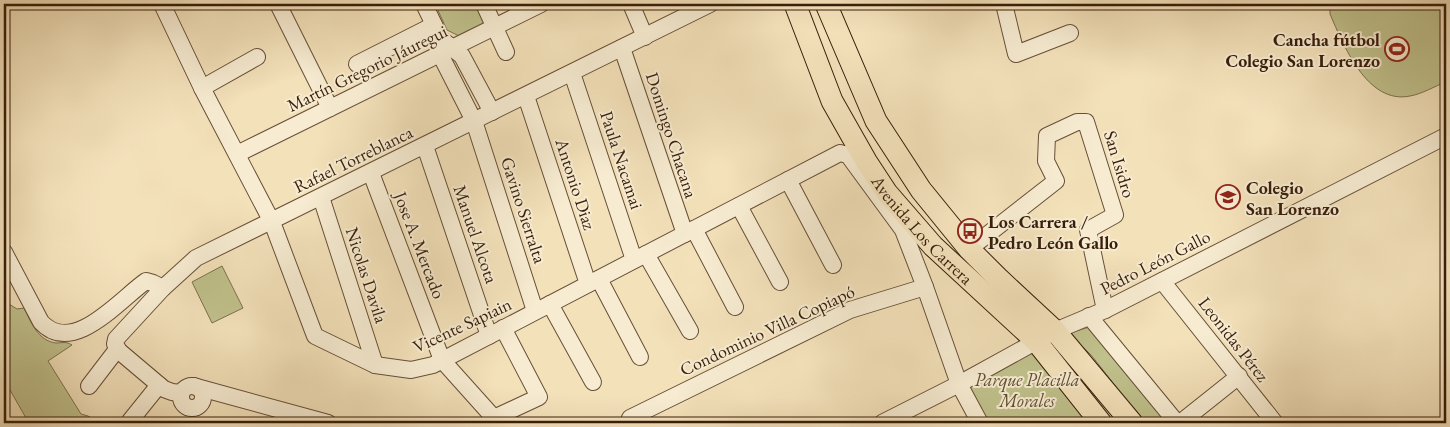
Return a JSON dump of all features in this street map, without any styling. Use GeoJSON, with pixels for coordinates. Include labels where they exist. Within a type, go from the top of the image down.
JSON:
{"type":"FeatureCollection","features":[{"type":"Feature","properties":{"kind":"main road","name":"Avenida Los Carrera"},"geometry":{"type":"LineString","coordinates":[[795,4],[832,101],[866,162],[887,193],[916,229],[933,246],[1036,341],[1094,421]]}},
{"type":"Feature","properties":{"kind":"main road","name":"Avenida Los Carrera"},"geometry":{"type":"LineString","coordinates":[[826,4],[876,121],[921,190],[969,249],[1056,331],[1132,423]]}},
{"type":"Feature","properties":{"kind":"street","name":"Vicente Sapiain"},"geometry":{"type":"LineString","coordinates":[[162,4],[202,88],[272,222],[315,336],[375,366],[411,370],[432,365],[840,153],[848,155],[903,230],[925,286]]}},
{"type":"Feature","properties":{"kind":"street"},"geometry":{"type":"LineString","coordinates":[[278,4],[330,108]]}},
{"type":"Feature","properties":{"kind":"street"},"geometry":{"type":"LineString","coordinates":[[424,4],[442,41],[462,56],[492,112]]}},
{"type":"Feature","properties":{"kind":"street"},"geometry":{"type":"LineString","coordinates":[[484,4],[506,52]]}},
{"type":"Feature","properties":{"kind":"street","name":"Martín Gregorio Jáuregui"},"geometry":{"type":"LineString","coordinates":[[236,154],[330,108],[442,41],[495,26],[542,4]]}},
{"type":"Feature","properties":{"kind":"street"},"geometry":{"type":"LineString","coordinates":[[630,4],[645,37]]}},
{"type":"Feature","properties":{"kind":"street","name":"Rafael Torreblanca"},"geometry":{"type":"LineString","coordinates":[[119,351],[115,344],[116,339],[163,288],[196,258],[710,4]]}},
{"type":"Feature","properties":{"kind":"street"},"geometry":{"type":"LineString","coordinates":[[1004,4],[1016,54],[1070,33]]}},
{"type":"Feature","properties":{"kind":"street"},"geometry":{"type":"LineString","coordinates":[[357,64],[442,41]]}},
{"type":"Feature","properties":{"kind":"street","name":"Gavino Sierralta"},"geometry":{"type":"LineString","coordinates":[[442,41],[442,58],[474,122],[536,312]]}},
{"type":"Feature","properties":{"kind":"street","name":"Domingo Chacana"},"geometry":{"type":"LineString","coordinates":[[622,48],[689,231],[734,308]]}},
{"type":"Feature","properties":{"kind":"street"},"geometry":{"type":"LineString","coordinates":[[202,88],[257,57]]}},
{"type":"Feature","properties":{"kind":"street","name":"Paula Nacamai"},"geometry":{"type":"LineString","coordinates":[[572,73],[640,257],[690,331]]}},
{"type":"Feature","properties":{"kind":"street","name":"Antonio Diaz"},"geometry":{"type":"LineString","coordinates":[[526,96],[593,282],[640,357]]}},
{"type":"Feature","properties":{"kind":"street","name":"San Isidro"},"geometry":{"type":"LineString","coordinates":[[969,249],[1056,181],[1046,161],[1046,136],[1077,122],[1086,122],[1114,215],[1088,230],[1105,310]]}},
{"type":"Feature","properties":{"kind":"street","name":"Pedro León Gallo"},"geometry":{"type":"LineString","coordinates":[[882,423],[959,384],[1036,341],[1105,310],[1446,136]]}},
{"type":"Feature","properties":{"kind":"street","name":"Manuel Alcota"},"geometry":{"type":"LineString","coordinates":[[425,146],[496,332],[539,397],[494,418],[442,360]]}},
{"type":"Feature","properties":{"kind":"street","name":"Jose A. Mercado"},"geometry":{"type":"LineString","coordinates":[[370,173],[442,360]]}},
{"type":"Feature","properties":{"kind":"street"},"geometry":{"type":"LineString","coordinates":[[788,180],[833,265]]}},
{"type":"Feature","properties":{"kind":"street","name":"Nicolas Davila"},"geometry":{"type":"LineString","coordinates":[[321,197],[375,366]]}},
{"type":"Feature","properties":{"kind":"street"},"geometry":{"type":"LineString","coordinates":[[739,206],[780,282]]}},
{"type":"Feature","properties":{"kind":"street"},"geometry":{"type":"LineString","coordinates":[[4,252],[41,322],[47,329],[79,332],[99,320],[146,281],[153,282],[163,288]]}},
{"type":"Feature","properties":{"kind":"street","name":"Leonidas Pérez"},"geometry":{"type":"LineString","coordinates":[[1162,281],[1275,423]]}},
{"type":"Feature","properties":{"kind":"street"},"geometry":{"type":"LineString","coordinates":[[925,286],[959,384],[980,423]]}},
{"type":"Feature","properties":{"kind":"street","name":"Condominio Villa Copiapó"},"geometry":{"type":"LineString","coordinates":[[630,418],[850,310],[925,286]]}},
{"type":"Feature","properties":{"kind":"street"},"geometry":{"type":"LineString","coordinates":[[550,304],[592,382]]}},
{"type":"Feature","properties":{"kind":"street"},"geometry":{"type":"LineString","coordinates":[[1089,316],[1179,423],[1239,376]]}},
{"type":"Feature","properties":{"kind":"street"},"geometry":{"type":"LineString","coordinates":[[89,386],[115,352],[119,351],[159,384],[172,392],[187,389],[328,423]]}},
{"type":"Feature","properties":{"kind":"street"},"geometry":{"type":"LineString","coordinates":[[130,421],[159,384]]}},
{"type":"Feature","properties":{"kind":"street"},"geometry":{"type":"LineString","coordinates":[[187,389],[181,401],[192,416]]}},
{"type":"Feature","properties":{"kind":"green space"},"geometry":{"type":"Polygon","coordinates":[[[435,4],[476,4],[486,23],[459,36],[447,30],[435,4]]]}},
{"type":"Feature","properties":{"kind":"green space","name":"Cancha fútbol Colegio San Lorenzo"},"geometry":{"type":"Polygon","coordinates":[[[1330,4],[1446,4],[1446,82],[1410,96],[1395,96],[1381,91],[1369,82],[1350,56],[1330,14],[1330,4]]]}},
{"type":"Feature","properties":{"kind":"green space"},"geometry":{"type":"Polygon","coordinates":[[[222,266],[243,308],[212,323],[192,282],[222,266]]]}},
{"type":"Feature","properties":{"kind":"green space"},"geometry":{"type":"Polygon","coordinates":[[[4,301],[17,309],[24,308],[36,330],[44,339],[72,345],[48,361],[81,414],[100,423],[20,423],[26,418],[10,390],[4,395],[4,301]]]}},
{"type":"Feature","properties":{"kind":"green space"},"geometry":{"type":"Polygon","coordinates":[[[1093,326],[1169,423],[1144,423],[1092,356],[1069,333],[1093,326]]]}},
{"type":"Feature","properties":{"kind":"green space","name":"Parque Placilla Morales"},"geometry":{"type":"Polygon","coordinates":[[[1035,345],[1092,416],[1079,423],[984,423],[964,388],[1035,345]]]}},
{"type":"Feature","properties":{"kind":"place","name":"Cancha fútbol Colegio San Lorenzo"},"geometry":{"type":"Point","coordinates":[1397,49]}},
{"type":"Feature","properties":{"kind":"place","name":"Colegio San Lorenzo"},"geometry":{"type":"Point","coordinates":[1228,197]}},
{"type":"Feature","properties":{"kind":"place","name":"Los Carrera / Pedro León Gallo"},"geometry":{"type":"Point","coordinates":[970,231]}}]}
